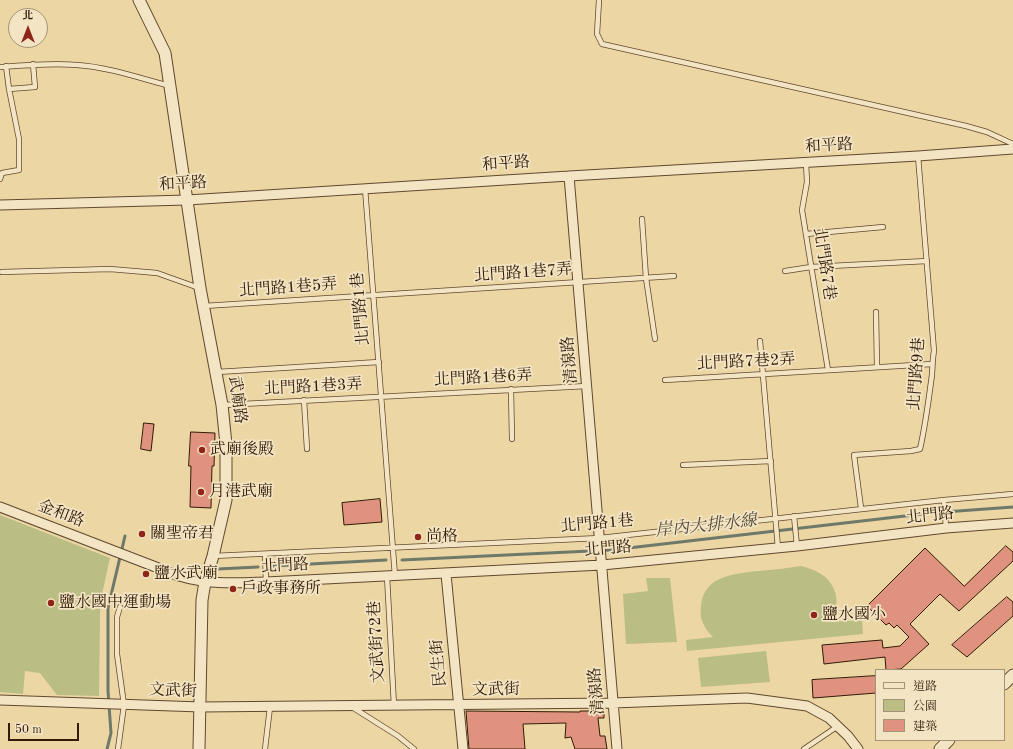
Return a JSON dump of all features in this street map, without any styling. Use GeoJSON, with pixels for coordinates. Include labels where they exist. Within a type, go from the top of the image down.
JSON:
{"type":"FeatureCollection","features":[{"type":"Feature","properties":{"kind":"street","name":"武廟路"},"geometry":{"type":"LineString","coordinates":[[139,0],[165,53],[200,288],[217,372],[226,444],[226,500],[213,556],[205,582],[202,600],[199,749]]}},
{"type":"Feature","properties":{"kind":"street","name":"和平路"},"geometry":{"type":"LineString","coordinates":[[0,205],[187,200],[365,188],[806,163],[1013,149]]}},
{"type":"Feature","properties":{"kind":"street","name":"清湶路"},"geometry":{"type":"LineString","coordinates":[[569,176],[617,749]]}},
{"type":"Feature","properties":{"kind":"street","name":"金和路"},"geometry":{"type":"LineString","coordinates":[[0,507],[179,576],[205,582]]}},
{"type":"Feature","properties":{"kind":"street","name":"北門路"},"geometry":{"type":"LineString","coordinates":[[205,582],[217,584],[446,574],[778,548],[946,528],[1013,523]]}},
{"type":"Feature","properties":{"kind":"street","name":"民生街"},"geometry":{"type":"LineString","coordinates":[[446,574],[463,749]]}},
{"type":"Feature","properties":{"kind":"street","name":"文武街"},"geometry":{"type":"LineString","coordinates":[[0,700],[120,705],[270,707],[613,703],[748,698],[806,706],[829,718],[848,736],[858,749]]}},
{"type":"Feature","properties":{"kind":"street"},"geometry":{"type":"LineString","coordinates":[[940,749],[948,741]]}},
{"type":"Feature","properties":{"kind":"lane"},"geometry":{"type":"LineString","coordinates":[[599,0],[597,34],[602,44],[966,126],[987,132],[1013,144]]}},
{"type":"Feature","properties":{"kind":"lane"},"geometry":{"type":"LineString","coordinates":[[9,89],[35,87],[33,64]]}},
{"type":"Feature","properties":{"kind":"lane"},"geometry":{"type":"LineString","coordinates":[[0,67],[33,64],[78,65],[106,69],[170,86]]}},
{"type":"Feature","properties":{"kind":"lane"},"geometry":{"type":"LineString","coordinates":[[0,179],[2,173],[20,170],[19,139],[6,66]]}},
{"type":"Feature","properties":{"kind":"lane","name":"北門路9巷"},"geometry":{"type":"LineString","coordinates":[[861,508],[854,455],[920,449],[926,425],[934,351],[918,156]]}},
{"type":"Feature","properties":{"kind":"lane","name":"北門路7巷"},"geometry":{"type":"LineString","coordinates":[[806,163],[806,182],[802,210],[828,370]]}},
{"type":"Feature","properties":{"kind":"lane","name":"北門路1巷"},"geometry":{"type":"LineString","coordinates":[[365,188],[393,548],[391,576]]}},
{"type":"Feature","properties":{"kind":"lane"},"geometry":{"type":"LineString","coordinates":[[642,219],[646,278],[655,339]]}},
{"type":"Feature","properties":{"kind":"lane"},"geometry":{"type":"LineString","coordinates":[[806,234],[884,227]]}},
{"type":"Feature","properties":{"kind":"lane"},"geometry":{"type":"LineString","coordinates":[[785,271],[811,267],[927,261]]}},
{"type":"Feature","properties":{"kind":"lane"},"geometry":{"type":"LineString","coordinates":[[2,272],[110,269],[157,273],[200,288]]}},
{"type":"Feature","properties":{"kind":"lane","name":"北門路1巷7弄"},"geometry":{"type":"LineString","coordinates":[[373,296],[674,276]]}},
{"type":"Feature","properties":{"kind":"lane","name":"北門路1巷5弄"},"geometry":{"type":"LineString","coordinates":[[204,306],[373,296]]}},
{"type":"Feature","properties":{"kind":"lane"},"geometry":{"type":"LineString","coordinates":[[876,312],[877,367]]}},
{"type":"Feature","properties":{"kind":"lane"},"geometry":{"type":"LineString","coordinates":[[760,341],[778,548]]}},
{"type":"Feature","properties":{"kind":"lane"},"geometry":{"type":"LineString","coordinates":[[217,372],[378,362]]}},
{"type":"Feature","properties":{"kind":"lane","name":"北門路7巷2弄"},"geometry":{"type":"LineString","coordinates":[[665,380],[932,364]]}},
{"type":"Feature","properties":{"kind":"lane","name":"北門路1巷6弄"},"geometry":{"type":"LineString","coordinates":[[381,396],[587,386]]}},
{"type":"Feature","properties":{"kind":"lane"},"geometry":{"type":"LineString","coordinates":[[511,389],[512,439]]}},
{"type":"Feature","properties":{"kind":"lane","name":"北門路1巷3弄"},"geometry":{"type":"LineString","coordinates":[[222,405],[381,396]]}},
{"type":"Feature","properties":{"kind":"lane"},"geometry":{"type":"LineString","coordinates":[[304,400],[307,449]]}},
{"type":"Feature","properties":{"kind":"lane"},"geometry":{"type":"LineString","coordinates":[[683,465],[771,461]]}},
{"type":"Feature","properties":{"kind":"lane","name":"北門路1巷"},"geometry":{"type":"LineString","coordinates":[[213,556],[600,540],[861,508],[1013,494]]}},
{"type":"Feature","properties":{"kind":"lane"},"geometry":{"type":"LineString","coordinates":[[944,500],[946,528]]}},
{"type":"Feature","properties":{"kind":"lane"},"geometry":{"type":"LineString","coordinates":[[794,516],[797,546]]}},
{"type":"Feature","properties":{"kind":"lane"},"geometry":{"type":"LineString","coordinates":[[264,554],[266,582]]}},
{"type":"Feature","properties":{"kind":"lane","name":"文武街72巷"},"geometry":{"type":"LineString","coordinates":[[391,576],[394,706]]}},
{"type":"Feature","properties":{"kind":"lane"},"geometry":{"type":"LineString","coordinates":[[118,749],[120,705],[117,654],[117,617],[120,607]]}},
{"type":"Feature","properties":{"kind":"lane"},"geometry":{"type":"LineString","coordinates":[[350,706],[398,736],[414,749]]}},
{"type":"Feature","properties":{"kind":"lane"},"geometry":{"type":"LineString","coordinates":[[265,749],[270,707]]}},
{"type":"Feature","properties":{"kind":"lane"},"geometry":{"type":"LineString","coordinates":[[804,749],[838,726]]}},
{"type":"Feature","properties":{"kind":"green space","name":"鹽水國中運動場"},"geometry":{"type":"Polygon","coordinates":[[[0,515],[110,558],[102,594],[100,613],[99,696],[57,695],[40,673],[25,671],[23,694],[0,692],[0,515]]]}},
{"type":"Feature","properties":{"kind":"green space"},"geometry":{"type":"Polygon","coordinates":[[[801,566],[822,574],[833,586],[837,606],[830,622],[862,620],[863,634],[687,651],[686,640],[713,637],[703,623],[701,605],[708,587],[714,582],[730,575],[740,573],[801,566]]]}},
{"type":"Feature","properties":{"kind":"green space"},"geometry":{"type":"Polygon","coordinates":[[[646,578],[670,578],[677,642],[626,644],[623,594],[648,591],[646,578]]]}},
{"type":"Feature","properties":{"kind":"green space"},"geometry":{"type":"Polygon","coordinates":[[[766,651],[770,682],[701,687],[698,658],[766,651]]]}},
{"type":"Feature","properties":{"kind":"building"},"geometry":{"type":"Polygon","coordinates":[[[144,423],[154,424],[151,451],[141,449],[144,423]]]}},
{"type":"Feature","properties":{"kind":"building"},"geometry":{"type":"Polygon","coordinates":[[[191,432],[215,433],[214,466],[212,466],[211,508],[190,507],[191,466],[189,466],[191,432]]]}},
{"type":"Feature","properties":{"kind":"building"},"geometry":{"type":"Polygon","coordinates":[[[380,499],[382,522],[344,525],[342,503],[380,499]]]}},
{"type":"Feature","properties":{"kind":"building"},"geometry":{"type":"Polygon","coordinates":[[[1006,546],[1013,552],[1013,561],[959,611],[940,594],[910,624],[929,644],[901,669],[886,669],[885,657],[824,664],[822,645],[882,640],[883,648],[900,646],[909,637],[897,625],[894,628],[889,623],[886,625],[867,606],[925,548],[964,586],[1006,546]]]}},
{"type":"Feature","properties":{"kind":"building"},"geometry":{"type":"Polygon","coordinates":[[[1007,597],[1013,602],[1013,616],[967,657],[952,645],[1007,597]]]}},
{"type":"Feature","properties":{"kind":"building"},"geometry":{"type":"Polygon","coordinates":[[[875,676],[875,693],[813,698],[812,680],[875,676]]]}},
{"type":"Feature","properties":{"kind":"building"},"geometry":{"type":"Polygon","coordinates":[[[592,709],[604,709],[604,718],[598,718],[600,736],[605,736],[607,749],[575,749],[571,737],[565,738],[566,723],[523,724],[525,749],[469,749],[466,711],[580,712],[592,711],[592,709]]]}},
{"type":"Feature","properties":{"kind":"waterway","name":"岸內大排水線"},"geometry":{"type":"LineString","coordinates":[[402,560],[611,550],[931,513],[1013,507]]}},
{"type":"Feature","properties":{"kind":"waterway","name":"岸內大排水線"},"geometry":{"type":"LineString","coordinates":[[107,749],[111,733],[108,691],[108,608],[125,536]]}},
{"type":"Feature","properties":{"kind":"waterway","name":"岸內大排水線"},"geometry":{"type":"LineString","coordinates":[[273,566],[386,560]]}},
{"type":"Feature","properties":{"kind":"waterway","name":"岸內大排水線"},"geometry":{"type":"LineString","coordinates":[[218,569],[258,567]]}},
{"type":"Feature","properties":{"kind":"place","name":"武廟後殿"},"geometry":{"type":"Point","coordinates":[202,450]}},
{"type":"Feature","properties":{"kind":"place","name":"月港武廟"},"geometry":{"type":"Point","coordinates":[201,492]}},
{"type":"Feature","properties":{"kind":"place","name":"關聖帝君"},"geometry":{"type":"Point","coordinates":[142,534]}},
{"type":"Feature","properties":{"kind":"place","name":"尚格"},"geometry":{"type":"Point","coordinates":[418,537]}},
{"type":"Feature","properties":{"kind":"place","name":"鹽水武廟"},"geometry":{"type":"Point","coordinates":[146,574]}},
{"type":"Feature","properties":{"kind":"place","name":"戶政事務所"},"geometry":{"type":"Point","coordinates":[233,589]}},
{"type":"Feature","properties":{"kind":"place","name":"鹽水國中運動場"},"geometry":{"type":"Point","coordinates":[51,603]}},
{"type":"Feature","properties":{"kind":"place","name":"鹽水國小"},"geometry":{"type":"Point","coordinates":[814,615]}}]}
